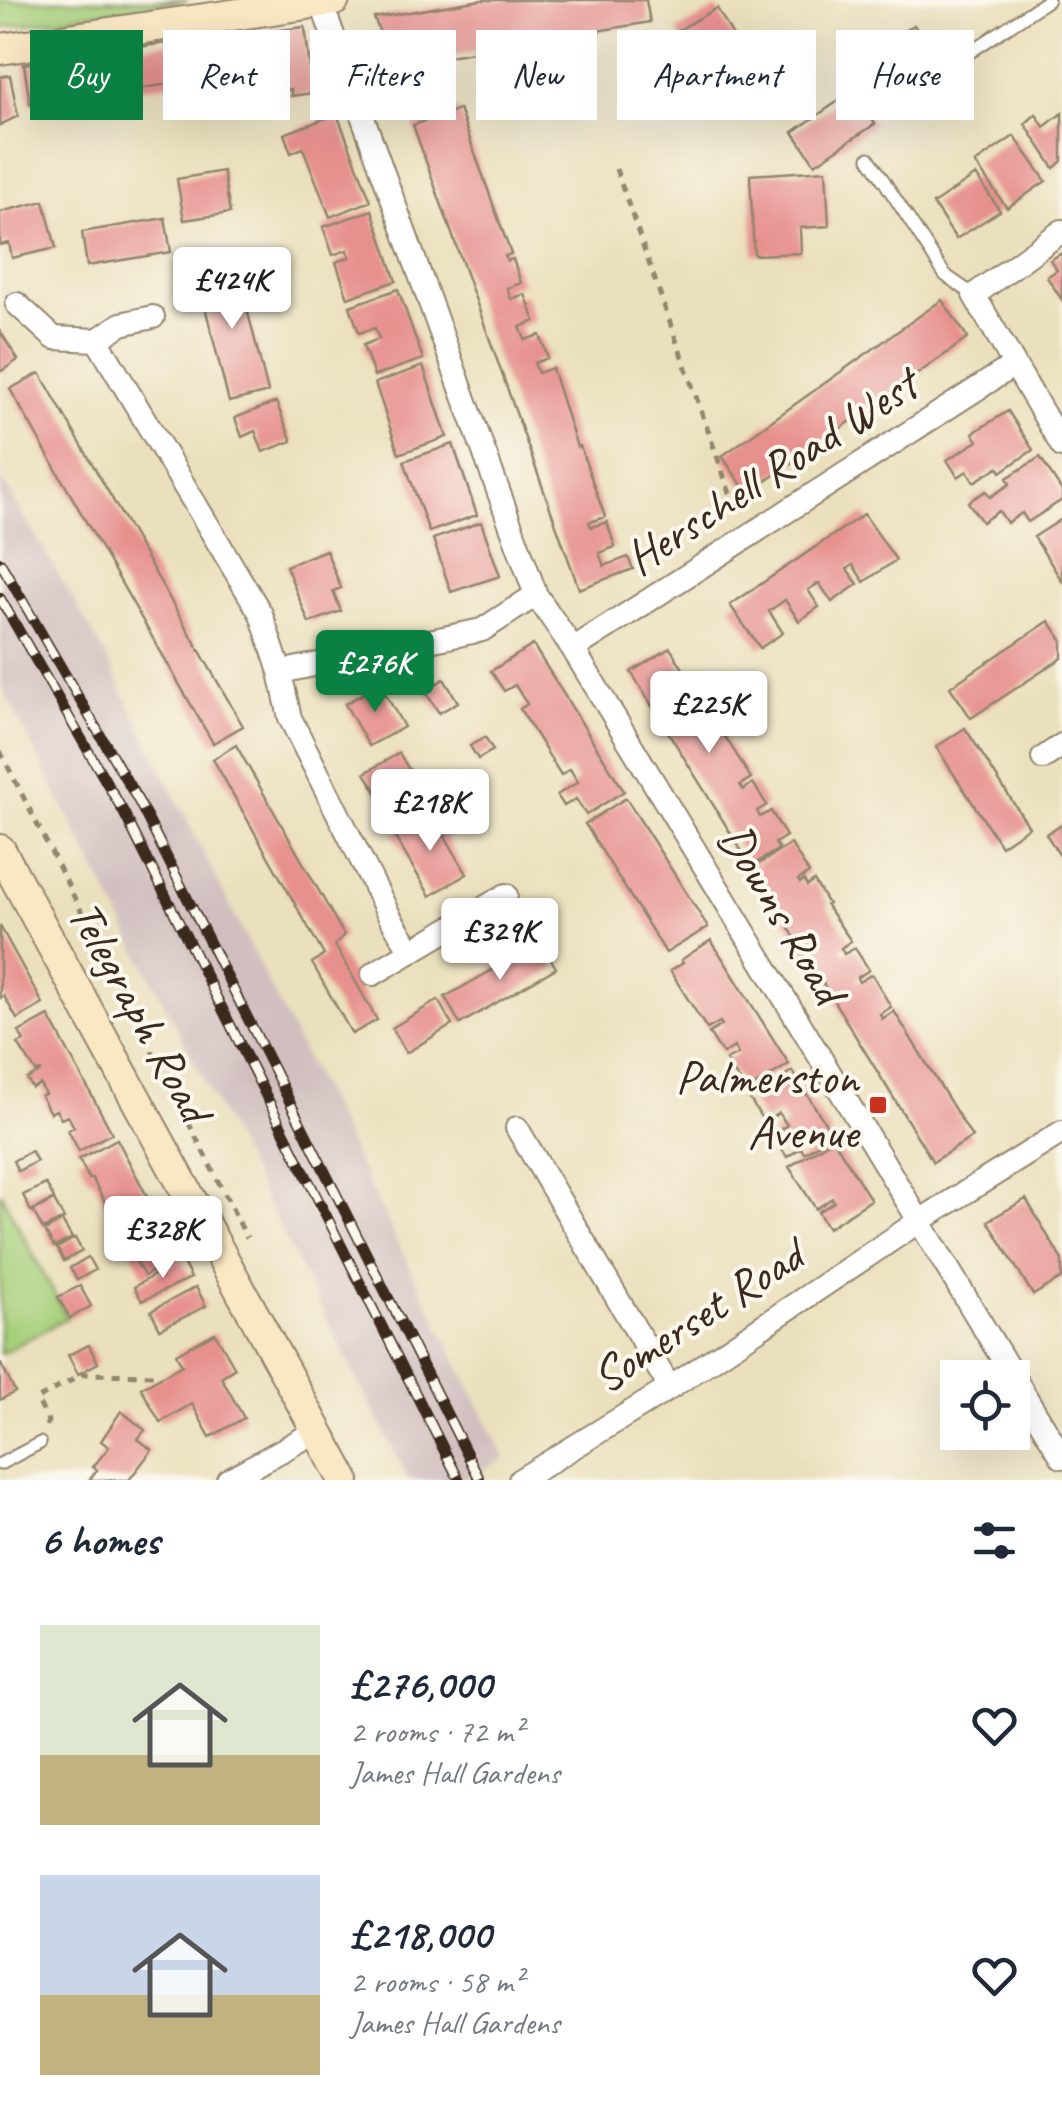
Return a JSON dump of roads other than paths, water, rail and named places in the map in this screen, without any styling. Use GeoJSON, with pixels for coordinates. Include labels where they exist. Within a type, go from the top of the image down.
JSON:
{"type":"FeatureCollection","features":[{"type":"Feature","properties":{"kind":"street"},"geometry":{"type":"LineString","coordinates":[[0,49],[327,1]]}},
{"type":"Feature","properties":{"kind":"street","name":"Downs Road"},"geometry":{"type":"LineString","coordinates":[[327,1],[536,596],[574,649],[1062,1458]]}},
{"type":"Feature","properties":{"kind":"street"},"geometry":{"type":"LineString","coordinates":[[1061,440],[974,295],[1062,231]]}},
{"type":"Feature","properties":{"kind":"street"},"geometry":{"type":"LineString","coordinates":[[17,304],[54,338],[97,340],[121,324],[153,316]]}},
{"type":"Feature","properties":{"kind":"street"},"geometry":{"type":"LineString","coordinates":[[97,340],[261,614],[290,718],[390,918],[411,951]]}},
{"type":"Feature","properties":{"kind":"street","name":"Herschell Road West"},"geometry":{"type":"LineString","coordinates":[[574,649],[1014,364]]}},
{"type":"Feature","properties":{"kind":"street"},"geometry":{"type":"LineString","coordinates":[[280,672],[482,630],[536,596]]}},
{"type":"Feature","properties":{"kind":"street","name":"Telegraph Road"},"geometry":{"type":"LineString","coordinates":[[0,850],[344,1480]]}},
{"type":"Feature","properties":{"kind":"street"},"geometry":{"type":"LineString","coordinates":[[373,974],[506,895]]}},
{"type":"Feature","properties":{"kind":"street"},"geometry":{"type":"LineString","coordinates":[[517,1128],[670,1388]]}},
{"type":"Feature","properties":{"kind":"street"},"geometry":{"type":"LineString","coordinates":[[918,1222],[1062,1132]]}},
{"type":"Feature","properties":{"kind":"street","name":"Somerset Road"},"geometry":{"type":"LineString","coordinates":[[520,1480],[670,1388],[918,1222]]}},
{"type":"Feature","properties":{"kind":"street"},"geometry":{"type":"LineString","coordinates":[[228,1480],[318,1430]]}},
{"type":"Feature","properties":{"kind":"lane"},"geometry":{"type":"LineString","coordinates":[[974,49],[1048,0]]}},
{"type":"Feature","properties":{"kind":"lane"},"geometry":{"type":"LineString","coordinates":[[868,158],[945,275],[974,295]]}},
{"type":"Feature","properties":{"kind":"lane"},"geometry":{"type":"LineString","coordinates":[[0,1464],[40,1442]]}},
{"type":"Feature","properties":{"kind":"railway"},"geometry":{"type":"LineString","coordinates":[[0,562],[139,802],[480,1480]]}},
{"type":"Feature","properties":{"kind":"railway"},"geometry":{"type":"LineString","coordinates":[[0,598],[123,811],[459,1480]]}},
{"type":"Feature","properties":{"kind":"place","name":"Palmerston Avenue"},"geometry":{"type":"Point","coordinates":[878,1105]}}]}
